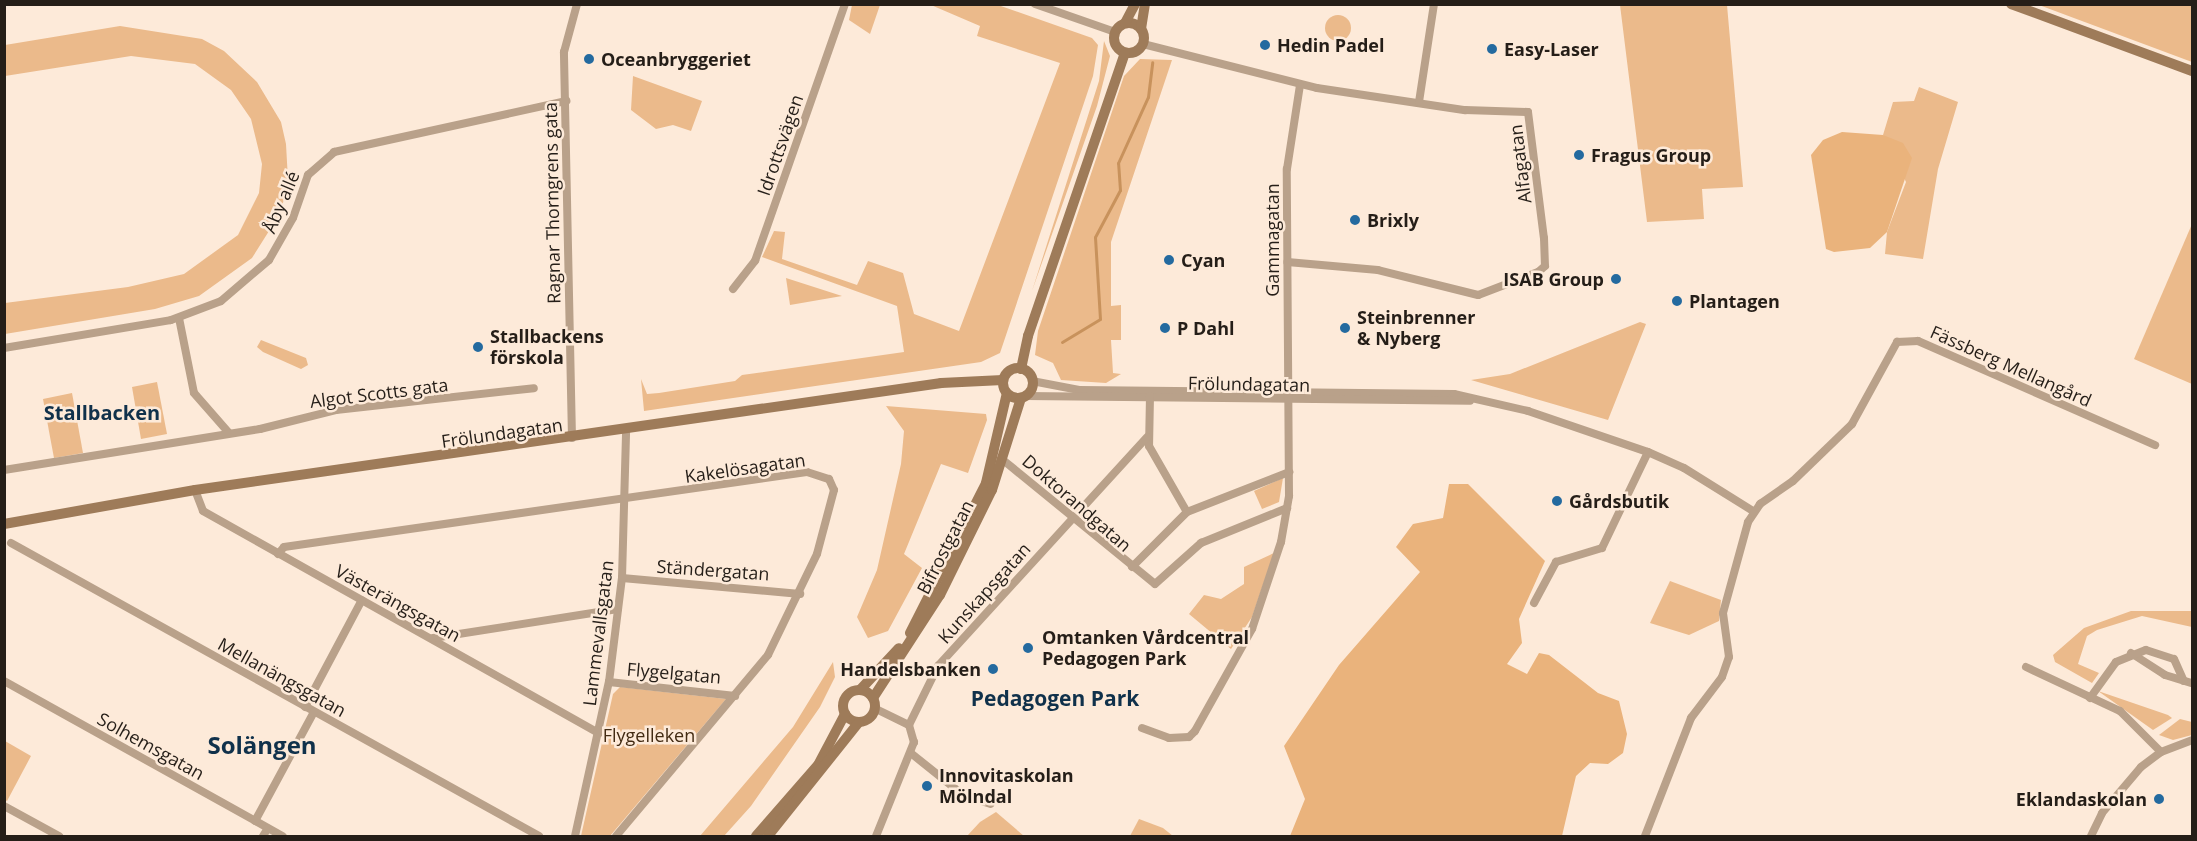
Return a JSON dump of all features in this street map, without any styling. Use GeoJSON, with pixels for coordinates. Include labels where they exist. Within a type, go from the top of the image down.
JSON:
{"type":"FeatureCollection","features":[{"type":"Feature","properties":{"kind":"main road"},"geometry":{"type":"LineString","coordinates":[[1125,53],[1115,45],[1115,32],[1125,24],[1135,4]]}},
{"type":"Feature","properties":{"kind":"main road"},"geometry":{"type":"LineString","coordinates":[[1021,369],[1125,53],[1143,44],[1141,28],[1146,4]]}},
{"type":"Feature","properties":{"kind":"main road"},"geometry":{"type":"LineString","coordinates":[[2011,4],[2193,71]]}},
{"type":"Feature","properties":{"kind":"main road"},"geometry":{"type":"LineString","coordinates":[[1125,24],[1141,28]]}},
{"type":"Feature","properties":{"kind":"main road"},"geometry":{"type":"LineString","coordinates":[[1021,369],[1010,371],[1003,380],[1007,393],[1023,397]]}},
{"type":"Feature","properties":{"kind":"main road"},"geometry":{"type":"LineString","coordinates":[[1021,369],[1032,381]]}},
{"type":"Feature","properties":{"kind":"main road","name":"Frölundagatan"},"geometry":{"type":"LineString","coordinates":[[4,524],[195,490],[572,440],[941,383],[1003,380]]}},
{"type":"Feature","properties":{"kind":"main road","name":"Bifrostgatan"},"geometry":{"type":"LineString","coordinates":[[768,837],[874,703],[940,595],[1003,460],[1023,397],[1032,381]]}},
{"type":"Feature","properties":{"kind":"main road","name":"Bifrostgatan"},"geometry":{"type":"LineString","coordinates":[[756,837],[822,759],[845,714],[845,698],[860,690],[910,632],[981,494],[1007,393]]}},
{"type":"Feature","properties":{"kind":"main road"},"geometry":{"type":"LineString","coordinates":[[860,690],[874,703]]}},
{"type":"Feature","properties":{"kind":"main road"},"geometry":{"type":"LineString","coordinates":[[845,714],[859,722]]}},
{"type":"Feature","properties":{"kind":"street","name":"Ragnar Thorngrens gata"},"geometry":{"type":"LineString","coordinates":[[572,440],[566,36],[577,4]]}},
{"type":"Feature","properties":{"kind":"street","name":"Idrottsvägen"},"geometry":{"type":"LineString","coordinates":[[733,289],[756,261],[845,4]]}},
{"type":"Feature","properties":{"kind":"street"},"geometry":{"type":"LineString","coordinates":[[1035,4],[1115,32]]}},
{"type":"Feature","properties":{"kind":"street"},"geometry":{"type":"LineString","coordinates":[[1419,102],[1434,4]]}},
{"type":"Feature","properties":{"kind":"street","name":"Alfagatan"},"geometry":{"type":"LineString","coordinates":[[1143,44],[1300,85],[1419,102],[1528,112],[1545,266],[1478,296],[1378,270],[1287,262]]}},
{"type":"Feature","properties":{"kind":"street","name":"Gammagatan"},"geometry":{"type":"LineString","coordinates":[[1142,728],[1169,738],[1189,737],[1202,722],[1258,617],[1287,508],[1287,169],[1300,85]]}},
{"type":"Feature","properties":{"kind":"street","name":"Åby allé"},"geometry":{"type":"LineString","coordinates":[[4,348],[179,318],[221,301],[264,265],[293,218],[308,175],[326,156],[566,101]]}},
{"type":"Feature","properties":{"kind":"street"},"geometry":{"type":"LineString","coordinates":[[179,318],[194,393],[229,433]]}},
{"type":"Feature","properties":{"kind":"street","name":"Fässberg Mellangård"},"geometry":{"type":"LineString","coordinates":[[1754,512],[1852,424],[1891,348],[1904,339],[2155,445]]}},
{"type":"Feature","properties":{"kind":"street","name":"Frölundagatan"},"geometry":{"type":"LineString","coordinates":[[1032,381],[1066,389],[1150,395]]}},
{"type":"Feature","properties":{"kind":"street","name":"Algot Scotts gata"},"geometry":{"type":"LineString","coordinates":[[4,470],[229,433],[336,410],[534,388]]}},
{"type":"Feature","properties":{"kind":"street","name":"Frölundagatan"},"geometry":{"type":"LineString","coordinates":[[1023,397],[1287,396],[1420,391],[1536,413],[1647,452],[1684,468],[1754,512]]}},
{"type":"Feature","properties":{"kind":"street"},"geometry":{"type":"LineString","coordinates":[[1150,395],[1147,437],[1187,512]]}},
{"type":"Feature","properties":{"kind":"street","name":"Lammevallsgatan"},"geometry":{"type":"LineString","coordinates":[[575,837],[609,682],[622,578],[628,498],[626,431]]}},
{"type":"Feature","properties":{"kind":"street","name":"Kunskapsgatan"},"geometry":{"type":"LineString","coordinates":[[909,725],[938,666],[1071,516],[1147,437]]}},
{"type":"Feature","properties":{"kind":"street"},"geometry":{"type":"LineString","coordinates":[[1534,603],[1556,562],[1602,548],[1647,452]]}},
{"type":"Feature","properties":{"kind":"street","name":"Doktorandgatan"},"geometry":{"type":"LineString","coordinates":[[1003,460],[1155,584],[1201,543],[1287,508]]}},
{"type":"Feature","properties":{"kind":"street","name":"Kakelösagatan"},"geometry":{"type":"LineString","coordinates":[[278,554],[284,548],[807,472],[824,476],[834,485],[833,500],[800,594],[768,655],[616,837]]}},
{"type":"Feature","properties":{"kind":"street"},"geometry":{"type":"LineString","coordinates":[[1132,567],[1187,512],[1288,472]]}},
{"type":"Feature","properties":{"kind":"street","name":"Västerängsgatan"},"geometry":{"type":"LineString","coordinates":[[195,490],[203,511],[599,733]]}},
{"type":"Feature","properties":{"kind":"street"},"geometry":{"type":"LineString","coordinates":[[1645,837],[1691,718],[1722,676],[1730,648],[1723,624],[1726,590],[1754,512]]}},
{"type":"Feature","properties":{"kind":"street","name":"Mellanängsgatan"},"geometry":{"type":"LineString","coordinates":[[10,543],[539,837]]}},
{"type":"Feature","properties":{"kind":"street","name":"Ständergatan"},"geometry":{"type":"LineString","coordinates":[[622,578],[800,594]]}},
{"type":"Feature","properties":{"kind":"street"},"geometry":{"type":"LineString","coordinates":[[305,707],[362,600]]}},
{"type":"Feature","properties":{"kind":"street"},"geometry":{"type":"LineString","coordinates":[[433,638],[618,609]]}},
{"type":"Feature","properties":{"kind":"street"},"geometry":{"type":"LineString","coordinates":[[2090,698],[2103,675],[2131,653],[2167,655],[2182,667],[2184,681]]}},
{"type":"Feature","properties":{"kind":"street"},"geometry":{"type":"LineString","coordinates":[[2131,653],[2184,681],[2193,683]]}},
{"type":"Feature","properties":{"kind":"street"},"geometry":{"type":"LineString","coordinates":[[2026,667],[2130,718],[2161,752]]}},
{"type":"Feature","properties":{"kind":"street","name":"Solhemsgatan"},"geometry":{"type":"LineString","coordinates":[[4,681],[283,837]]}},
{"type":"Feature","properties":{"kind":"street","name":"Flygelgatan"},"geometry":{"type":"LineString","coordinates":[[609,682],[735,696]]}},
{"type":"Feature","properties":{"kind":"street"},"geometry":{"type":"LineString","coordinates":[[874,703],[909,725],[912,754],[876,837]]}},
{"type":"Feature","properties":{"kind":"street"},"geometry":{"type":"LineString","coordinates":[[255,821],[314,712]]}},
{"type":"Feature","properties":{"kind":"street"},"geometry":{"type":"LineString","coordinates":[[2091,837],[2117,794],[2161,752],[2193,741]]}},
{"type":"Feature","properties":{"kind":"street"},"geometry":{"type":"LineString","coordinates":[[912,754],[963,795],[991,804]]}},
{"type":"Feature","properties":{"kind":"street"},"geometry":{"type":"LineString","coordinates":[[4,806],[59,837]]}},
{"type":"Feature","properties":{"kind":"street"},"geometry":{"type":"LineString","coordinates":[[263,837],[268,828]]}},
{"type":"Feature","properties":{"kind":"green space"},"geometry":{"type":"Polygon","coordinates":[[[852,5],[880,5],[870,34],[849,20],[852,5]]]}},
{"type":"Feature","properties":{"kind":"green space"},"geometry":{"type":"Polygon","coordinates":[[[931,5],[998,5],[1092,38],[1098,45],[1093,76],[1000,353],[981,362],[644,411],[641,379],[647,394],[659,393],[735,381],[742,375],[904,352],[897,306],[762,257],[774,231],[785,232],[782,259],[857,285],[868,261],[903,273],[914,314],[959,331],[1060,63],[977,36],[980,26],[931,5]]]}},
{"type":"Feature","properties":{"kind":"green space"},"geometry":{"type":"Polygon","coordinates":[[[1620,5],[1727,5],[1743,187],[1702,189],[1704,219],[1647,222],[1620,5]]]}},
{"type":"Feature","properties":{"kind":"green space"},"geometry":{"type":"Polygon","coordinates":[[[2039,5],[2192,5],[2192,62],[2039,5]]]}},
{"type":"Feature","properties":{"kind":"green space"},"geometry":{"type":"Polygon","coordinates":[[[1338,15],[1347,19],[1351,28],[1347,37],[1338,41],[1329,37],[1325,28],[1329,19],[1338,15]]]}},
{"type":"Feature","properties":{"kind":"green space"},"geometry":{"type":"Polygon","coordinates":[[[120,26],[202,39],[224,51],[257,82],[281,122],[286,144],[288,180],[281,212],[252,258],[199,296],[155,309],[5,334],[5,303],[128,287],[184,274],[238,235],[259,193],[262,164],[251,119],[231,90],[195,64],[131,56],[5,76],[5,45],[120,26]]]}},
{"type":"Feature","properties":{"kind":"green space"},"geometry":{"type":"Polygon","coordinates":[[[1104,41],[1110,56],[1097,106],[1032,291],[1099,81],[1104,41]]]}},
{"type":"Feature","properties":{"kind":"green space"},"geometry":{"type":"Polygon","coordinates":[[[1140,59],[1172,60],[1111,242],[1111,306],[1121,305],[1121,340],[1111,340],[1113,373],[1121,374],[1106,383],[1061,380],[1053,363],[1035,355],[1038,331],[1124,76],[1140,59]]]}},
{"type":"Feature","properties":{"kind":"green space"},"geometry":{"type":"Polygon","coordinates":[[[633,76],[702,101],[691,131],[673,125],[656,129],[631,110],[633,76]]]}},
{"type":"Feature","properties":{"kind":"green space"},"geometry":{"type":"Polygon","coordinates":[[[1919,87],[1958,102],[1938,169],[1923,259],[1885,254],[1887,232],[1906,182],[1883,135],[1893,102],[1914,101],[1919,87]]]}},
{"type":"Feature","properties":{"kind":"green space"},"geometry":{"type":"Polygon","coordinates":[[[2192,224],[2192,384],[2134,359],[2192,224]]]}},
{"type":"Feature","properties":{"kind":"green space"},"geometry":{"type":"Polygon","coordinates":[[[786,278],[842,296],[790,305],[786,278]]]}},
{"type":"Feature","properties":{"kind":"green space"},"geometry":{"type":"Polygon","coordinates":[[[1640,322],[1646,324],[1608,420],[1471,380],[1510,374],[1640,322]]]}},
{"type":"Feature","properties":{"kind":"green space"},"geometry":{"type":"Polygon","coordinates":[[[261,340],[306,358],[308,365],[301,369],[263,352],[257,347],[261,340]]]}},
{"type":"Feature","properties":{"kind":"green space"},"geometry":{"type":"Polygon","coordinates":[[[157,382],[167,434],[141,439],[132,387],[157,382]]]}},
{"type":"Feature","properties":{"kind":"green space"},"geometry":{"type":"Polygon","coordinates":[[[72,393],[83,453],[54,458],[43,399],[72,393]]]}},
{"type":"Feature","properties":{"kind":"green space"},"geometry":{"type":"Polygon","coordinates":[[[886,406],[986,414],[987,420],[968,473],[941,464],[904,554],[922,568],[888,631],[868,638],[857,617],[877,570],[901,464],[904,431],[886,406]]]}},
{"type":"Feature","properties":{"kind":"green space"},"geometry":{"type":"Polygon","coordinates":[[[1283,478],[1279,502],[1262,509],[1254,491],[1283,478]]]}},
{"type":"Feature","properties":{"kind":"green space"},"geometry":{"type":"Polygon","coordinates":[[[1274,553],[1252,617],[1231,649],[1189,614],[1204,595],[1221,599],[1244,584],[1244,567],[1274,553]]]}},
{"type":"Feature","properties":{"kind":"green space"},"geometry":{"type":"Polygon","coordinates":[[[1670,581],[1721,600],[1719,621],[1689,635],[1650,623],[1670,581]]]}},
{"type":"Feature","properties":{"kind":"green space"},"geometry":{"type":"Polygon","coordinates":[[[2131,611],[2192,611],[2192,627],[2142,616],[2097,630],[2087,636],[2078,664],[2099,673],[2092,683],[2055,662],[2053,655],[2084,628],[2131,611]]]}},
{"type":"Feature","properties":{"kind":"green space"},"geometry":{"type":"Polygon","coordinates":[[[833,662],[835,677],[820,707],[751,806],[724,836],[700,836],[793,727],[833,662]]]}},
{"type":"Feature","properties":{"kind":"green space","name":"Flygelleken"},"geometry":{"type":"Polygon","coordinates":[[[620,687],[726,699],[610,836],[581,836],[613,694],[620,687]]]}},
{"type":"Feature","properties":{"kind":"green space"},"geometry":{"type":"Polygon","coordinates":[[[2098,691],[2168,715],[2172,718],[2153,730],[2098,691]]]}},
{"type":"Feature","properties":{"kind":"green space"},"geometry":{"type":"Polygon","coordinates":[[[2180,719],[2192,722],[2192,735],[2173,740],[2159,735],[2180,719]]]}},
{"type":"Feature","properties":{"kind":"green space"},"geometry":{"type":"Polygon","coordinates":[[[5,741],[31,756],[7,801],[4,799],[5,741]]]}},
{"type":"Feature","properties":{"kind":"green space"},"geometry":{"type":"Polygon","coordinates":[[[996,812],[1024,836],[967,836],[980,822],[996,812]]]}},
{"type":"Feature","properties":{"kind":"green space"},"geometry":{"type":"Polygon","coordinates":[[[1139,819],[1163,828],[1173,836],[1130,836],[1139,819]]]}},
{"type":"Feature","properties":{"kind":"shaded area"},"geometry":{"type":"Polygon","coordinates":[[[1842,132],[1883,135],[1903,143],[1912,158],[1887,232],[1870,248],[1834,252],[1826,249],[1811,155],[1823,140],[1842,132]]]}},
{"type":"Feature","properties":{"kind":"shaded area"},"geometry":{"type":"Polygon","coordinates":[[[1449,484],[1468,484],[1545,561],[1519,619],[1522,643],[1507,664],[1527,674],[1539,653],[1549,655],[1598,693],[1619,701],[1627,734],[1623,753],[1608,764],[1590,763],[1576,776],[1562,836],[1290,836],[1305,799],[1284,746],[1339,665],[1420,572],[1396,547],[1413,524],[1443,518],[1449,484]]]}},
{"type":"Feature","properties":{"kind":"waterway"},"geometry":{"type":"LineString","coordinates":[[1062,342],[1100,319],[1095,237],[1120,190],[1118,163],[1148,97],[1152,62]]}},
{"type":"Feature","properties":{"kind":"place","name":"Hedin Padel"},"geometry":{"type":"Point","coordinates":[1265,45]}},
{"type":"Feature","properties":{"kind":"place","name":"Easy-Laser"},"geometry":{"type":"Point","coordinates":[1492,49]}},
{"type":"Feature","properties":{"kind":"place","name":"Oceanbryggeriet"},"geometry":{"type":"Point","coordinates":[589,59]}},
{"type":"Feature","properties":{"kind":"place","name":"Fragus Group"},"geometry":{"type":"Point","coordinates":[1579,155]}},
{"type":"Feature","properties":{"kind":"place","name":"Brixly"},"geometry":{"type":"Point","coordinates":[1355,220]}},
{"type":"Feature","properties":{"kind":"place","name":"Cyan"},"geometry":{"type":"Point","coordinates":[1169,260]}},
{"type":"Feature","properties":{"kind":"place","name":"ISAB Group"},"geometry":{"type":"Point","coordinates":[1616,279]}},
{"type":"Feature","properties":{"kind":"place","name":"Plantagen"},"geometry":{"type":"Point","coordinates":[1677,301]}},
{"type":"Feature","properties":{"kind":"place","name":"P Dahl"},"geometry":{"type":"Point","coordinates":[1165,328]}},
{"type":"Feature","properties":{"kind":"place","name":"Steinbrenner & Nyberg"},"geometry":{"type":"Point","coordinates":[1345,328]}},
{"type":"Feature","properties":{"kind":"place","name":"Stallbackens förskola"},"geometry":{"type":"Point","coordinates":[478,347]}},
{"type":"Feature","properties":{"kind":"place","name":"Gårdsbutik"},"geometry":{"type":"Point","coordinates":[1557,501]}},
{"type":"Feature","properties":{"kind":"place","name":"Omtanken Vårdcentral Pedagogen Park"},"geometry":{"type":"Point","coordinates":[1028,648]}},
{"type":"Feature","properties":{"kind":"place","name":"Handelsbanken"},"geometry":{"type":"Point","coordinates":[993,669]}},
{"type":"Feature","properties":{"kind":"place","name":"Innovitaskolan Mölndal"},"geometry":{"type":"Point","coordinates":[927,786]}},
{"type":"Feature","properties":{"kind":"place","name":"Eklandaskolan"},"geometry":{"type":"Point","coordinates":[2159,799]}},
{"type":"Feature","properties":{"kind":"district","name":"Stallbacken"},"geometry":{"type":"Point","coordinates":[102,412]}},
{"type":"Feature","properties":{"kind":"district","name":"Pedagogen Park"},"geometry":{"type":"Point","coordinates":[1055,698]}},
{"type":"Feature","properties":{"kind":"district","name":"Solängen"},"geometry":{"type":"Point","coordinates":[262,745]}}]}
